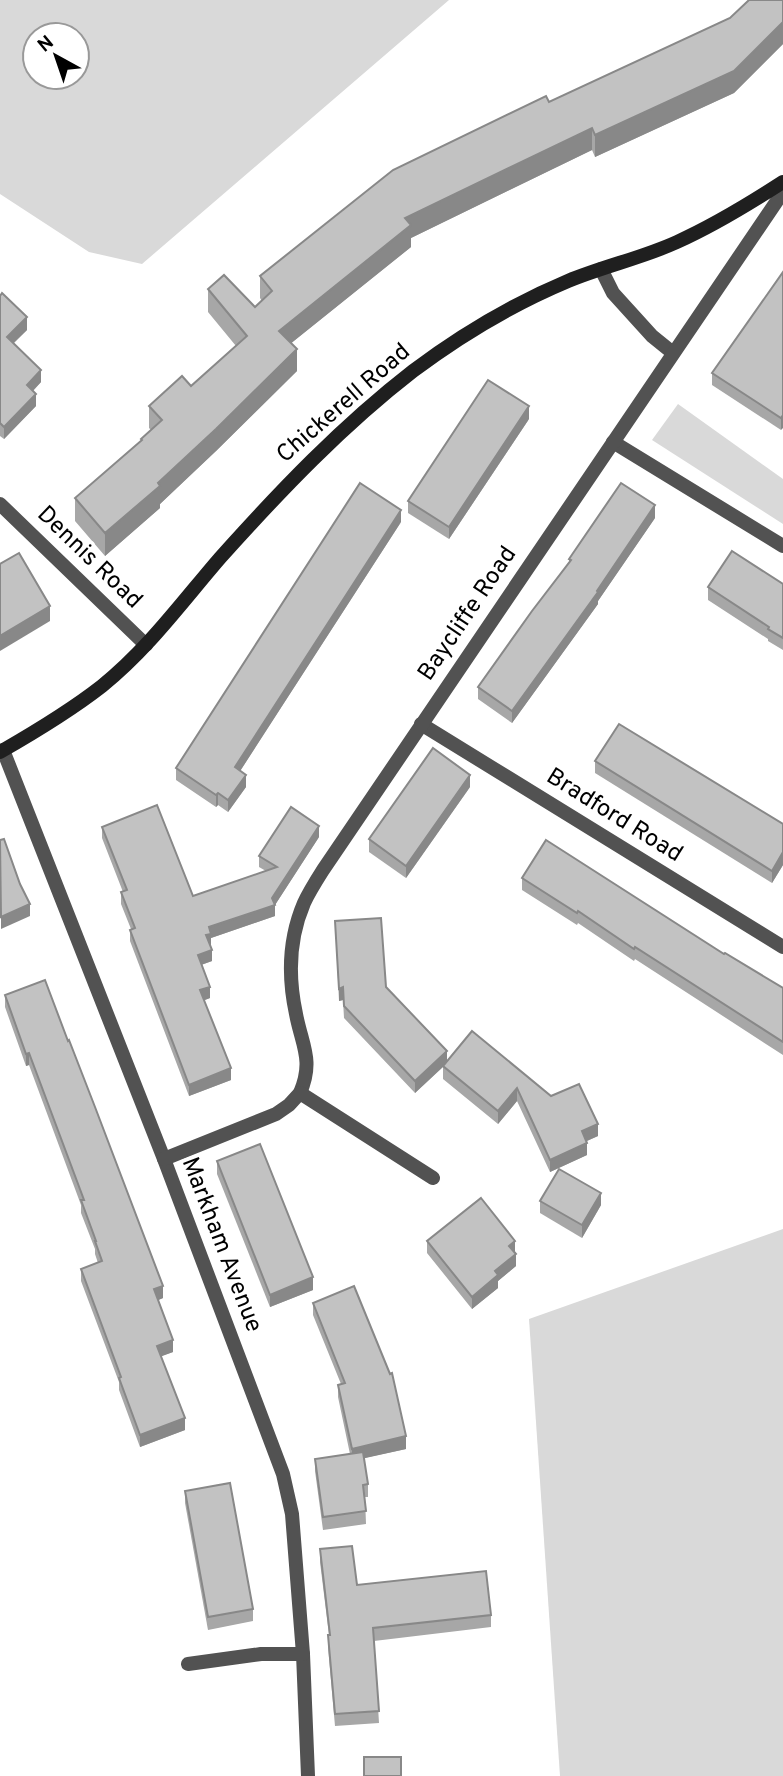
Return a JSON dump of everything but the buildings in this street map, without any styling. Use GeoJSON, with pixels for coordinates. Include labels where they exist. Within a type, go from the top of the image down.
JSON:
{"type":"FeatureCollection","features":[{"type":"Feature","properties":{"kind":"main road","name":"Chickerell Road"},"geometry":{"type":"LineString","coordinates":[[1,751],[52,721],[102,685],[146,645],[282,489],[358,417],[413,372],[511,309],[570,280],[653,251],[711,226],[783,182]]}},
{"type":"Feature","properties":{"kind":"street","name":"Baycliffe Road"},"geometry":{"type":"LineString","coordinates":[[300,1093],[307,1068],[295,1013],[291,947],[305,901],[421,724],[783,192]]}},
{"type":"Feature","properties":{"kind":"street"},"geometry":{"type":"LineString","coordinates":[[601,269],[612,293],[652,336],[673,353]]}},
{"type":"Feature","properties":{"kind":"street"},"geometry":{"type":"LineString","coordinates":[[613,442],[783,546]]}},
{"type":"Feature","properties":{"kind":"street","name":"Dennis Road"},"geometry":{"type":"LineString","coordinates":[[0,504],[146,645]]}},
{"type":"Feature","properties":{"kind":"street","name":"Bradford Road"},"geometry":{"type":"LineString","coordinates":[[421,724],[783,947]]}},
{"type":"Feature","properties":{"kind":"street","name":"Markham Avenue"},"geometry":{"type":"LineString","coordinates":[[1,751],[164,1159],[283,1474],[292,1514],[303,1654],[308,1776]]}},
{"type":"Feature","properties":{"kind":"street"},"geometry":{"type":"LineString","coordinates":[[164,1159],[276,1114],[300,1093],[433,1178]]}},
{"type":"Feature","properties":{"kind":"street"},"geometry":{"type":"LineString","coordinates":[[188,1664],[261,1654],[303,1654]]}},
{"type":"Feature","properties":{"kind":"shaded area"},"geometry":{"type":"Polygon","coordinates":[[[0,0],[449,0],[142,264],[89,252],[0,194],[0,0]]]}},
{"type":"Feature","properties":{"kind":"shaded area"},"geometry":{"type":"Polygon","coordinates":[[[678,404],[783,479],[783,524],[652,440],[678,404]]]}},
{"type":"Feature","properties":{"kind":"shaded area"},"geometry":{"type":"Polygon","coordinates":[[[783,1229],[783,1776],[560,1776],[529,1319],[783,1229]]]}}]}
